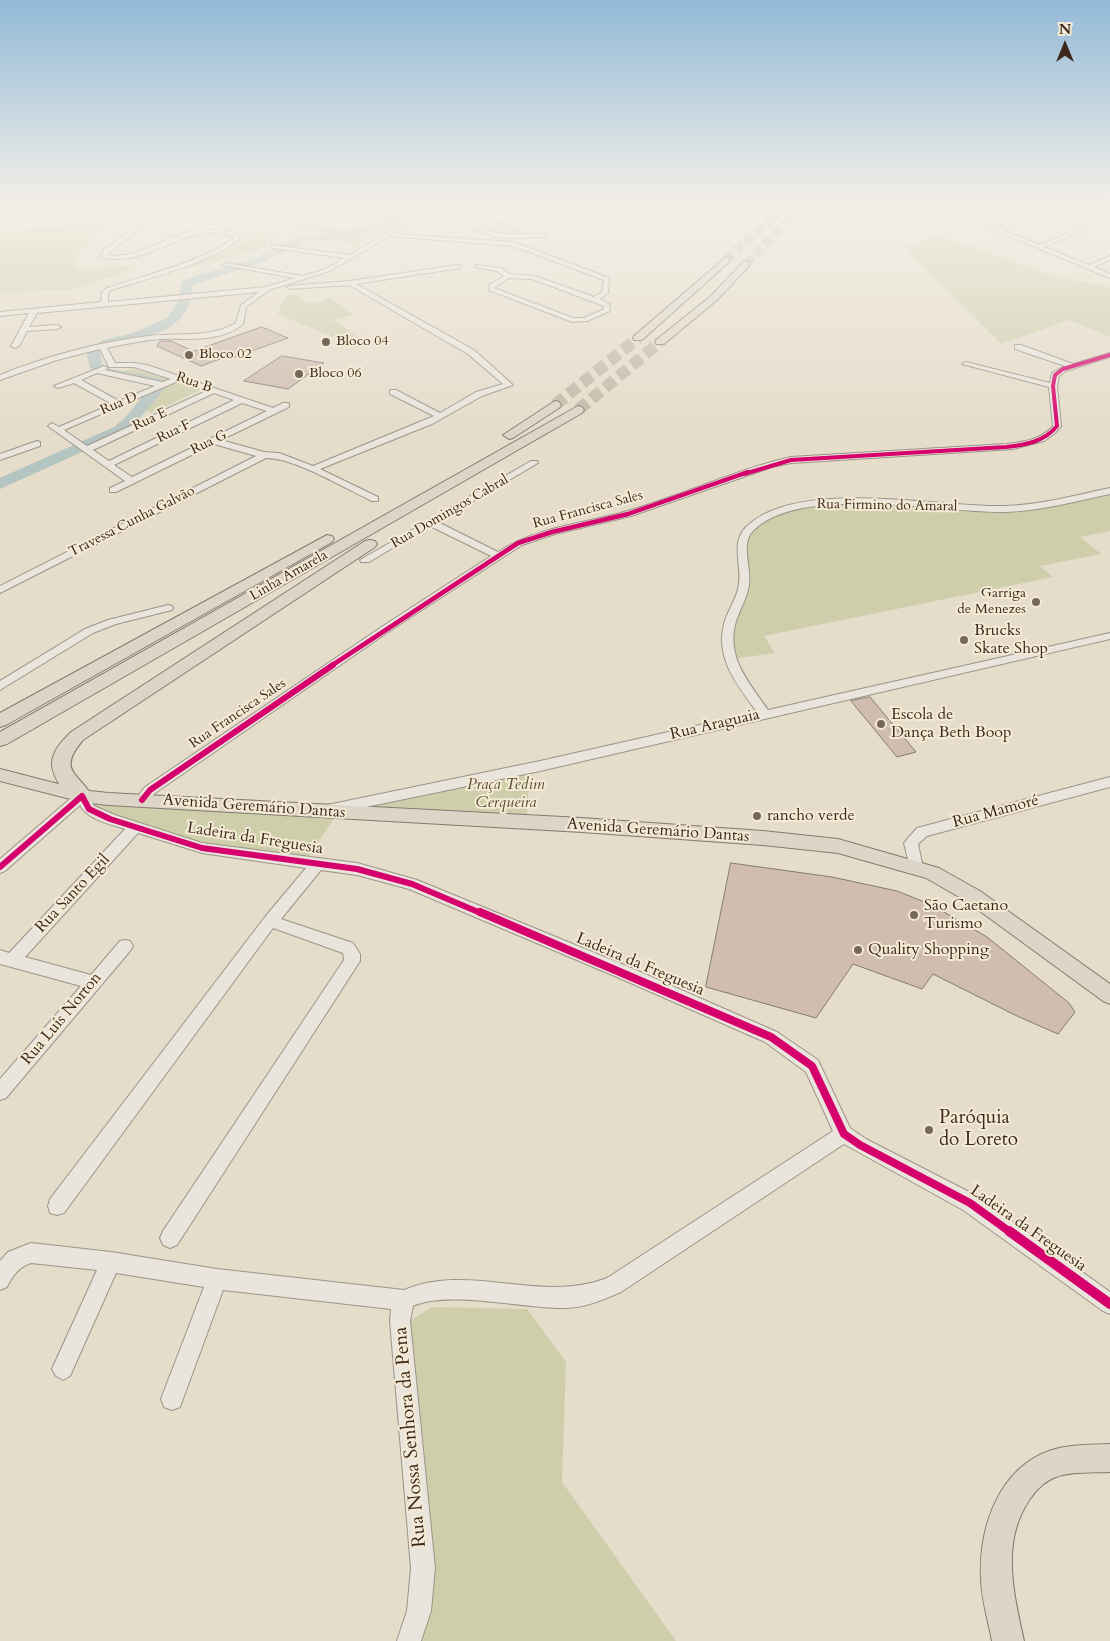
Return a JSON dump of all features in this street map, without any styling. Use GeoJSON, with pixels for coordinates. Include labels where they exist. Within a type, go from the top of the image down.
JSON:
{"type":"FeatureCollection","features":[{"type":"Feature","properties":{"kind":"highway"},"geometry":{"type":"LineString","coordinates":[[638,338],[699,284]]}},
{"type":"Feature","properties":{"kind":"highway"},"geometry":{"type":"LineString","coordinates":[[660,342],[714,298],[728,284]]}},
{"type":"Feature","properties":{"kind":"highway","name":"Linha Amarela"},"geometry":{"type":"LineString","coordinates":[[0,721],[437,478],[556,405]]}},
{"type":"Feature","properties":{"kind":"highway","name":"Linha Amarela"},"geometry":{"type":"LineString","coordinates":[[0,740],[578,410]]}},
{"type":"Feature","properties":{"kind":"highway"},"geometry":{"type":"LineString","coordinates":[[82,796],[65,779],[61,764],[66,750],[78,736],[436,501],[484,464]]}},
{"type":"Feature","properties":{"kind":"main road","name":"Avenida Geremário Dantas"},"geometry":{"type":"LineString","coordinates":[[0,775],[82,796],[318,811],[389,807],[838,846],[916,868],[932,874],[973,896],[1110,995]]}},
{"type":"Feature","properties":{"kind":"main road","name":"Avenida Geremário Dantas"},"geometry":{"type":"LineString","coordinates":[[0,790],[47,787]]}},
{"type":"Feature","properties":{"kind":"main road"},"geometry":{"type":"LineString","coordinates":[[1008,1641],[996,1578],[996,1554],[1009,1503],[1028,1479],[1048,1466],[1074,1460],[1110,1458]]}},
{"type":"Feature","properties":{"kind":"street"},"geometry":{"type":"LineString","coordinates":[[104,304],[105,292],[124,284]]}},
{"type":"Feature","properties":{"kind":"street"},"geometry":{"type":"LineString","coordinates":[[1,377],[46,361],[102,347],[151,338],[206,336],[231,329],[239,324],[243,306],[267,289],[285,284]]}},
{"type":"Feature","properties":{"kind":"street"},"geometry":{"type":"LineString","coordinates":[[0,314],[178,296],[331,284]]}},
{"type":"Feature","properties":{"kind":"street"},"geometry":{"type":"LineString","coordinates":[[313,469],[429,422],[479,394],[509,385],[471,352],[353,284]]}},
{"type":"Feature","properties":{"kind":"street"},"geometry":{"type":"LineString","coordinates":[[495,284],[491,288],[572,320],[585,320],[608,310],[607,305],[596,299],[552,284]]}},
{"type":"Feature","properties":{"kind":"street"},"geometry":{"type":"LineString","coordinates":[[596,299],[605,293],[607,284]]}},
{"type":"Feature","properties":{"kind":"street"},"geometry":{"type":"LineString","coordinates":[[15,346],[34,311]]}},
{"type":"Feature","properties":{"kind":"street"},"geometry":{"type":"LineString","coordinates":[[24,329],[57,328]]}},
{"type":"Feature","properties":{"kind":"street"},"geometry":{"type":"LineString","coordinates":[[102,347],[103,368],[163,386]]}},
{"type":"Feature","properties":{"kind":"street"},"geometry":{"type":"LineString","coordinates":[[1018,347],[1073,366]]}},
{"type":"Feature","properties":{"kind":"street"},"geometry":{"type":"LineString","coordinates":[[966,364],[1053,386],[1054,375],[1073,366],[1110,355]]}},
{"type":"Feature","properties":{"kind":"street","name":"Rua B"},"geometry":{"type":"LineString","coordinates":[[58,386],[103,368],[134,365],[179,378],[274,411]]}},
{"type":"Feature","properties":{"kind":"street","name":"Rua D"},"geometry":{"type":"LineString","coordinates":[[86,450],[54,428],[119,404],[179,378]]}},
{"type":"Feature","properties":{"kind":"street"},"geometry":{"type":"LineString","coordinates":[[75,380],[119,404]]}},
{"type":"Feature","properties":{"kind":"street","name":"Rua Francisca Sales"},"geometry":{"type":"LineString","coordinates":[[142,800],[150,790],[221,741],[497,555],[531,538],[628,514],[769,465],[790,460],[1006,446],[1034,442],[1053,432],[1057,426],[1053,386]]}},
{"type":"Feature","properties":{"kind":"street","name":"Rua E"},"geometry":{"type":"LineString","coordinates":[[86,450],[214,390]]}},
{"type":"Feature","properties":{"kind":"street"},"geometry":{"type":"LineString","coordinates":[[393,392],[440,416]]}},
{"type":"Feature","properties":{"kind":"street","name":"Rua F"},"geometry":{"type":"LineString","coordinates":[[108,465],[241,400]]}},
{"type":"Feature","properties":{"kind":"street","name":"Rua G"},"geometry":{"type":"LineString","coordinates":[[113,490],[286,405]]}},
{"type":"Feature","properties":{"kind":"street"},"geometry":{"type":"LineString","coordinates":[[214,441],[264,455],[276,455],[313,469],[375,499]]}},
{"type":"Feature","properties":{"kind":"street"},"geometry":{"type":"LineString","coordinates":[[0,456],[37,444]]}},
{"type":"Feature","properties":{"kind":"street"},"geometry":{"type":"LineString","coordinates":[[86,450],[131,481]]}},
{"type":"Feature","properties":{"kind":"street","name":"Travessa Cunha Galvão"},"geometry":{"type":"LineString","coordinates":[[0,590],[264,455]]}},
{"type":"Feature","properties":{"kind":"street","name":"Rua Domingos Cabral"},"geometry":{"type":"LineString","coordinates":[[365,560],[534,463]]}},
{"type":"Feature","properties":{"kind":"street","name":"Rua Firmino do Amaral"},"geometry":{"type":"LineString","coordinates":[[765,714],[732,665],[726,639],[729,623],[744,583],[741,546],[748,530],[754,524],[773,514],[804,505],[823,502],[866,502],[1007,509],[1110,491]]}},
{"type":"Feature","properties":{"kind":"street"},"geometry":{"type":"LineString","coordinates":[[431,523],[497,555]]}},
{"type":"Feature","properties":{"kind":"street"},"geometry":{"type":"LineString","coordinates":[[0,686],[89,631],[112,622],[168,608]]}},
{"type":"Feature","properties":{"kind":"street","name":"Rua Araguaia"},"geometry":{"type":"LineString","coordinates":[[389,807],[765,714],[1110,636]]}},
{"type":"Feature","properties":{"kind":"street","name":"Rua Mamoré"},"geometry":{"type":"LineString","coordinates":[[916,868],[911,842],[922,832],[1110,782]]}},
{"type":"Feature","properties":{"kind":"street"},"geometry":{"type":"LineString","coordinates":[[0,867],[82,796]]}},
{"type":"Feature","properties":{"kind":"street","name":"Ladeira da Freguesia"},"geometry":{"type":"LineString","coordinates":[[82,796],[89,809],[110,819],[202,848],[357,869],[412,884],[623,972],[771,1037],[812,1066],[844,1134],[860,1145],[970,1203],[1110,1304]]}},
{"type":"Feature","properties":{"kind":"street","name":"Rua Santo Egil"},"geometry":{"type":"LineString","coordinates":[[6,959],[134,827]]}},
{"type":"Feature","properties":{"kind":"street","name":"Ladeira da Freguesia"},"geometry":{"type":"LineString","coordinates":[[57,1206],[270,921],[316,864]]}},
{"type":"Feature","properties":{"kind":"street"},"geometry":{"type":"LineString","coordinates":[[170,1238],[352,961],[352,954],[348,948],[270,921]]}},
{"type":"Feature","properties":{"kind":"street","name":"Rua Luís Norton"},"geometry":{"type":"LineString","coordinates":[[0,1092],[124,946]]}},
{"type":"Feature","properties":{"kind":"street"},"geometry":{"type":"LineString","coordinates":[[6,959],[93,982]]}},
{"type":"Feature","properties":{"kind":"street"},"geometry":{"type":"LineString","coordinates":[[0,1280],[5,1270],[15,1259],[31,1253],[111,1262],[217,1279],[405,1300],[428,1293],[458,1291],[565,1298],[600,1291],[614,1285],[844,1134]]}},
{"type":"Feature","properties":{"kind":"street"},"geometry":{"type":"LineString","coordinates":[[64,1369],[111,1262]]}},
{"type":"Feature","properties":{"kind":"street"},"geometry":{"type":"LineString","coordinates":[[172,1398],[217,1279]]}},
{"type":"Feature","properties":{"kind":"street","name":"Rua Nossa Senhora da Pena"},"geometry":{"type":"LineString","coordinates":[[405,1300],[401,1309],[400,1321],[423,1568],[419,1611],[409,1641]]}},
{"type":"Feature","properties":{"kind":"street"},"geometry":{"type":"LineString","coordinates":[[399,1641],[419,1611]]}},
{"type":"Feature","properties":{"kind":"green space"},"geometry":{"type":"Polygon","coordinates":[[[0,284],[90,284],[73,289],[0,293],[0,284]]]}},
{"type":"Feature","properties":{"kind":"green space"},"geometry":{"type":"Polygon","coordinates":[[[941,284],[1092,284],[1110,287],[1110,337],[1069,320],[1001,344],[941,284]]]}},
{"type":"Feature","properties":{"kind":"green space"},"geometry":{"type":"Polygon","coordinates":[[[295,294],[305,301],[312,303],[330,297],[353,315],[333,320],[355,334],[355,346],[277,314],[286,295],[295,294]]]}},
{"type":"Feature","properties":{"kind":"green space"},"geometry":{"type":"Polygon","coordinates":[[[135,366],[134,369],[200,388],[199,391],[151,413],[138,407],[137,404],[152,396],[160,384],[121,373],[135,366]]]}},
{"type":"Feature","properties":{"kind":"green space"},"geometry":{"type":"Polygon","coordinates":[[[1110,492],[1110,531],[1080,537],[1101,554],[1040,566],[1053,577],[764,636],[775,653],[732,659],[727,650],[736,610],[746,533],[765,519],[809,506],[866,504],[999,511],[1110,492]]]}},
{"type":"Feature","properties":{"kind":"green space","name":"Praça Tedim Cerqueira"},"geometry":{"type":"Polygon","coordinates":[[[530,769],[527,815],[362,807],[530,769]]]}},
{"type":"Feature","properties":{"kind":"green space"},"geometry":{"type":"Polygon","coordinates":[[[90,800],[336,815],[308,858],[204,844],[110,815],[98,808],[90,800]]]}},
{"type":"Feature","properties":{"kind":"green space"},"geometry":{"type":"Polygon","coordinates":[[[432,1307],[527,1309],[566,1362],[562,1482],[676,1641],[408,1641],[422,1582],[400,1327],[432,1307]]]}},
{"type":"Feature","properties":{"kind":"building"},"geometry":{"type":"Polygon","coordinates":[[[262,327],[288,338],[232,358],[228,356],[201,366],[157,346],[160,341],[171,341],[193,351],[262,327]]]}},
{"type":"Feature","properties":{"kind":"building"},"geometry":{"type":"Polygon","coordinates":[[[282,356],[324,363],[288,389],[244,381],[282,356]]]}},
{"type":"Feature","properties":{"kind":"building","name":"Escola de Dança Beth Boop"},"geometry":{"type":"Polygon","coordinates":[[[870,697],[916,752],[897,757],[851,701],[870,697]]]}},
{"type":"Feature","properties":{"kind":"building","name":"Quality Shopping"},"geometry":{"type":"Polygon","coordinates":[[[731,863],[832,877],[897,891],[932,905],[987,937],[1069,1003],[1075,1012],[1058,1034],[1017,1016],[933,974],[922,989],[853,964],[816,1018],[706,987],[731,863]]]}},
{"type":"Feature","properties":{"kind":"waterway"},"geometry":{"type":"LineString","coordinates":[[0,484],[119,430],[129,422],[160,386],[158,382],[102,371],[97,368],[93,351],[108,343],[137,336],[172,321],[183,304],[187,284]]}},
{"type":"Feature","properties":{"kind":"tunnel"},"geometry":{"type":"LineString","coordinates":[[555,405],[638,338]]}},
{"type":"Feature","properties":{"kind":"tunnel"},"geometry":{"type":"LineString","coordinates":[[578,410],[660,342]]}},
{"type":"Feature","properties":{"kind":"cycle path"},"geometry":{"type":"LineString","coordinates":[[142,800],[150,790],[387,628],[518,543],[552,532],[628,514],[769,465],[791,460],[1006,447],[1034,442],[1047,436],[1057,426],[1053,386],[1055,375],[1063,369],[1110,355]]}},
{"type":"Feature","properties":{"kind":"cycle path"},"geometry":{"type":"LineString","coordinates":[[0,867],[82,796],[89,809],[110,819],[202,848],[357,869],[412,884],[623,972],[771,1037],[812,1066],[844,1134],[860,1145],[970,1203],[1110,1304]]}},
{"type":"Feature","properties":{"kind":"place","name":"Bloco 04"},"geometry":{"type":"Point","coordinates":[326,342]}},
{"type":"Feature","properties":{"kind":"place","name":"Bloco 02"},"geometry":{"type":"Point","coordinates":[189,355]}},
{"type":"Feature","properties":{"kind":"place","name":"Bloco 06"},"geometry":{"type":"Point","coordinates":[299,374]}},
{"type":"Feature","properties":{"kind":"place","name":"Garriga de Menezes"},"geometry":{"type":"Point","coordinates":[1036,602]}},
{"type":"Feature","properties":{"kind":"place","name":"Brucks Skate Shop"},"geometry":{"type":"Point","coordinates":[964,640]}},
{"type":"Feature","properties":{"kind":"place","name":"Escola de Dança Beth Boop"},"geometry":{"type":"Point","coordinates":[881,724]}},
{"type":"Feature","properties":{"kind":"place","name":"rancho verde"},"geometry":{"type":"Point","coordinates":[757,816]}},
{"type":"Feature","properties":{"kind":"place","name":"São Caetano Turismo"},"geometry":{"type":"Point","coordinates":[914,915]}},
{"type":"Feature","properties":{"kind":"place","name":"Quality Shopping"},"geometry":{"type":"Point","coordinates":[858,950]}},
{"type":"Feature","properties":{"kind":"place","name":"Paróquia do Loreto"},"geometry":{"type":"Point","coordinates":[929,1130]}}]}
